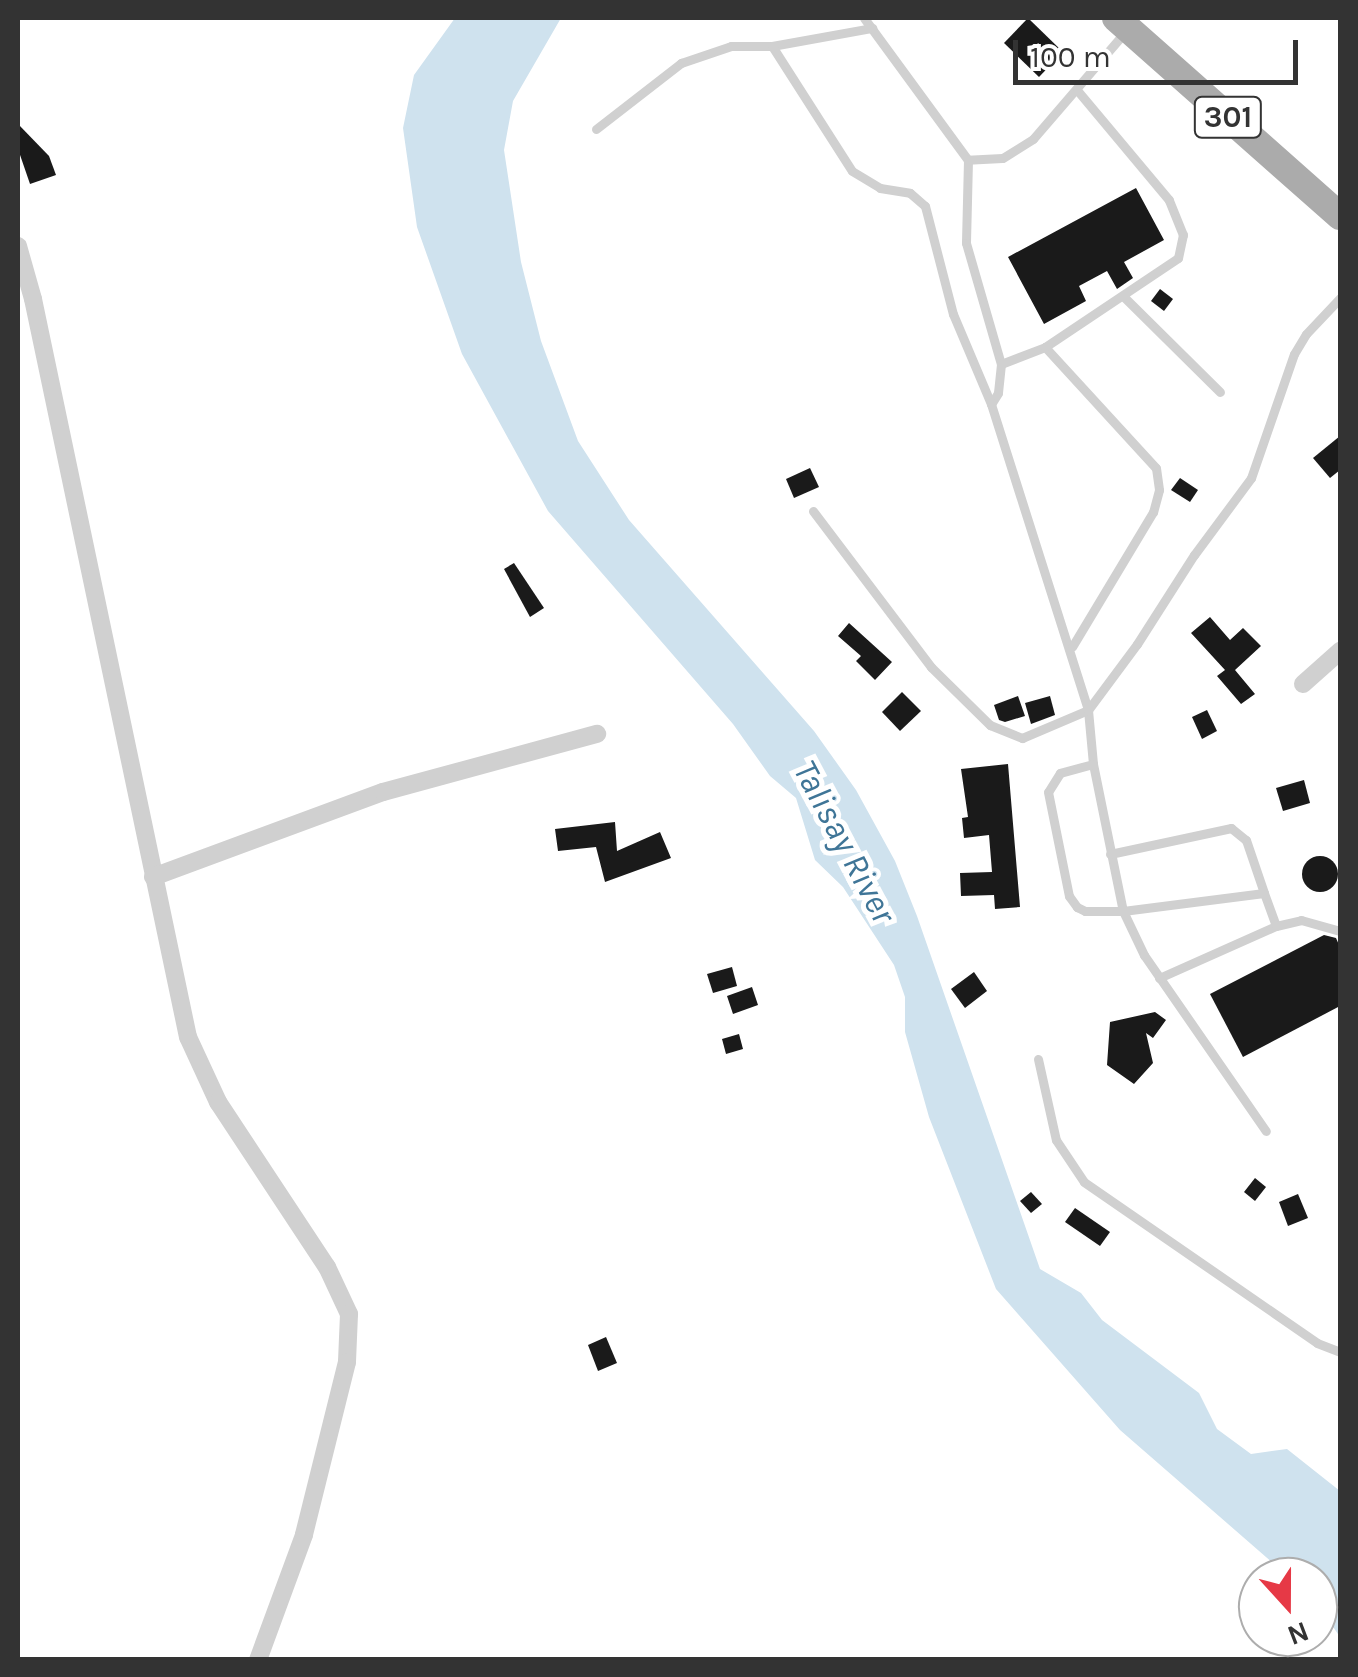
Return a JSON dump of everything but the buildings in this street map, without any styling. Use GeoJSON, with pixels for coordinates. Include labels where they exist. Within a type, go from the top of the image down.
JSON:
{"type":"FeatureCollection","features":[{"type":"Feature","properties":{"kind":"main road","name":"301"},"geometry":{"type":"LineString","coordinates":[[1122,23],[1340,216]]}},
{"type":"Feature","properties":{"kind":"street"},"geometry":{"type":"LineString","coordinates":[[18,246],[34,299],[176,996],[200,1069],[327,1267],[349,1314],[347,1362],[304,1535],[258,1660]]}},
{"type":"Feature","properties":{"kind":"street"},"geometry":{"type":"LineString","coordinates":[[1303,684],[1340,651]]}},
{"type":"Feature","properties":{"kind":"street"},"geometry":{"type":"LineString","coordinates":[[154,877],[383,792],[598,734]]}},
{"type":"Feature","properties":{"kind":"lane"},"geometry":{"type":"LineString","coordinates":[[864,18],[968,160],[968,257],[1000,364],[998,392],[990,404]]}},
{"type":"Feature","properties":{"kind":"lane"},"geometry":{"type":"LineString","coordinates":[[968,160],[986,161],[1018,150],[1052,122],[1122,23]]}},
{"type":"Feature","properties":{"kind":"lane"},"geometry":{"type":"LineString","coordinates":[[596,129],[681,63],[731,46],[772,46],[872,28]]}},
{"type":"Feature","properties":{"kind":"lane"},"geometry":{"type":"LineString","coordinates":[[772,46],[852,171],[880,188],[910,193],[925,206],[953,314],[990,404],[1072,648],[1088,710],[1093,764],[1123,912],[1159,978],[1266,1131]]}},
{"type":"Feature","properties":{"kind":"lane"},"geometry":{"type":"LineString","coordinates":[[1000,364],[1044,347],[1178,258],[1183,235],[1169,200],[1077,90]]}},
{"type":"Feature","properties":{"kind":"lane"},"geometry":{"type":"LineString","coordinates":[[1124,297],[1220,392]]}},
{"type":"Feature","properties":{"kind":"lane"},"geometry":{"type":"LineString","coordinates":[[813,510],[932,667],[1000,733],[1022,738],[1088,710],[1251,478],[1294,354],[1306,334],[1340,298]]}},
{"type":"Feature","properties":{"kind":"lane"},"geometry":{"type":"LineString","coordinates":[[1044,347],[1156,468],[1159,490],[1153,512],[1072,648]]}},
{"type":"Feature","properties":{"kind":"lane"},"geometry":{"type":"LineString","coordinates":[[1093,764],[1060,773],[1048,792],[1066,879],[1077,906],[1085,911],[1123,912],[1264,893]]}},
{"type":"Feature","properties":{"kind":"lane"},"geometry":{"type":"LineString","coordinates":[[1110,854],[1231,828],[1246,840],[1276,926]]}},
{"type":"Feature","properties":{"kind":"lane"},"geometry":{"type":"LineString","coordinates":[[1159,978],[1276,926],[1317,920],[1340,931]]}},
{"type":"Feature","properties":{"kind":"lane"},"geometry":{"type":"LineString","coordinates":[[1038,1059],[1056,1140],[1084,1182],[1317,1343],[1340,1352]]}},
{"type":"Feature","properties":{"kind":"water","name":"Talisay River"},"geometry":{"type":"Polygon","coordinates":[[[455,18],[561,18],[513,101],[504,150],[521,262],[541,341],[578,441],[629,520],[814,731],[856,790],[895,861],[917,916],[1040,1269],[1081,1293],[1102,1320],[1199,1393],[1217,1429],[1251,1454],[1287,1449],[1340,1491],[1340,1637],[1338,1557],[1266,1557],[1120,1430],[996,1289],[929,1117],[905,1032],[905,997],[894,965],[843,887],[815,860],[796,798],[770,776],[733,724],[548,511],[462,354],[417,227],[403,128],[414,75],[455,18]]]}}]}
